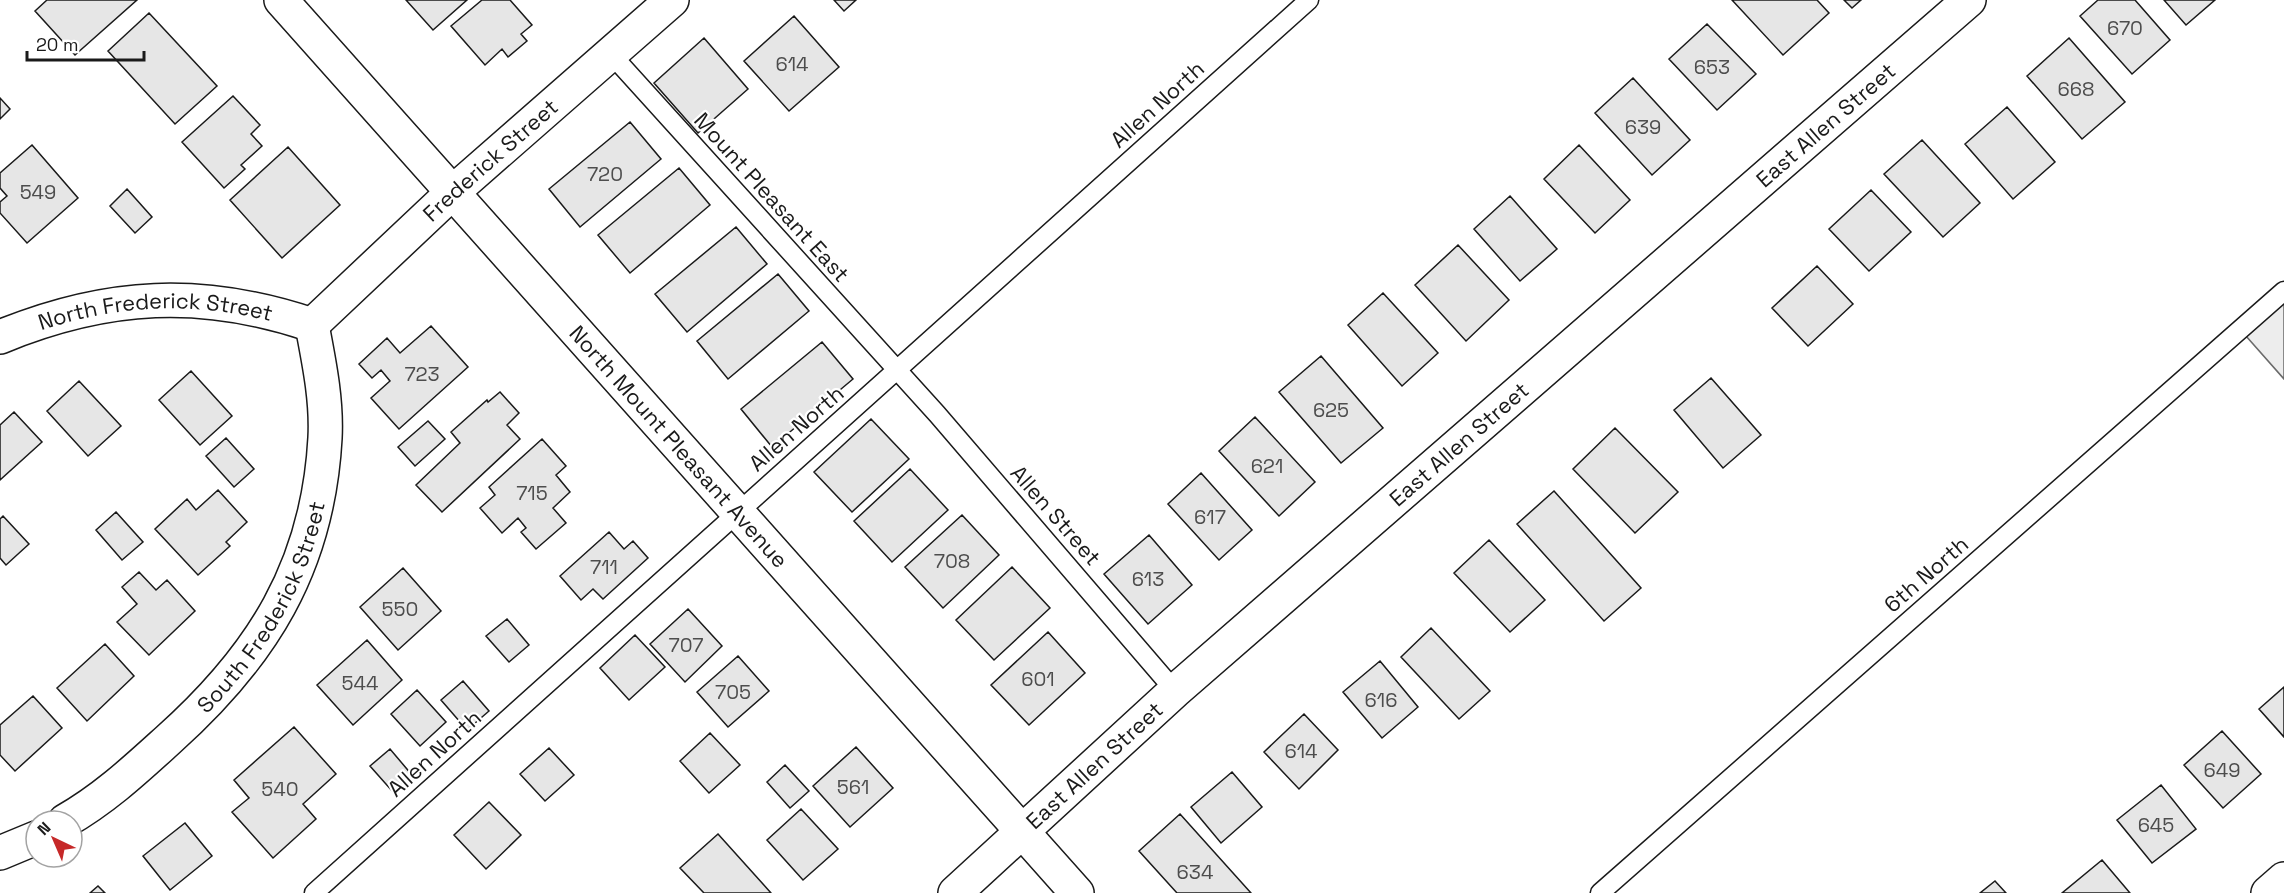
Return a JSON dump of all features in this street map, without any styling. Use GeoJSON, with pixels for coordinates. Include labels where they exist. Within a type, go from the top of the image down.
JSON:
{"type":"FeatureCollection","features":[{"type":"Feature","properties":{"kind":"street","name":"North Mount Pleasant Avenue"},"geometry":{"type":"LineString","coordinates":[[282,0],[1077,893]]}},
{"type":"Feature","properties":{"kind":"street","name":"Frederick Street"},"geometry":{"type":"LineString","coordinates":[[312,325],[454,191],[672,0]]}},
{"type":"Feature","properties":{"kind":"street","name":"East Allen Street"},"geometry":{"type":"LineString","coordinates":[[955,893],[1175,692],[1969,0]]}},
{"type":"Feature","properties":{"kind":"street","name":"North Frederick Street"},"geometry":{"type":"LineString","coordinates":[[0,338],[37,322],[95,306],[152,299],[250,307],[312,325]]}},
{"type":"Feature","properties":{"kind":"street","name":"South Frederick Street"},"geometry":{"type":"LineString","coordinates":[[83,809],[116,787],[211,701],[248,657],[271,623],[289,588],[308,537],[325,438],[322,381],[312,325]]}},
{"type":"Feature","properties":{"kind":"street"},"geometry":{"type":"LineString","coordinates":[[0,853],[24,843]]}},
{"type":"Feature","properties":{"kind":"street"},"geometry":{"type":"LineString","coordinates":[[2268,893],[2284,879]]}},
{"type":"Feature","properties":{"kind":"lane","name":"Allen North"},"geometry":{"type":"LineString","coordinates":[[314,893],[1309,0]]}},
{"type":"Feature","properties":{"kind":"lane","name":"Mount Pleasant East"},"geometry":{"type":"LineString","coordinates":[[611,54],[897,372]]}},
{"type":"Feature","properties":{"kind":"lane","name":"6th North"},"geometry":{"type":"LineString","coordinates":[[1600,893],[2282,296]]}},
{"type":"Feature","properties":{"kind":"lane","name":"Allen Street"},"geometry":{"type":"LineString","coordinates":[[897,372],[937,414],[1175,692]]}},
{"type":"Feature","properties":{"kind":"shaded area"},"geometry":{"type":"Polygon","coordinates":[[[2284,302],[2284,379],[2246,336],[2284,302]]]}},
{"type":"Feature","properties":{"kind":"building"},"geometry":{"type":"Polygon","coordinates":[[[47,0],[137,0],[75,55],[35,11],[47,0]]]}},
{"type":"Feature","properties":{"kind":"building"},"geometry":{"type":"Polygon","coordinates":[[[406,0],[467,0],[433,30],[406,0]]]}},
{"type":"Feature","properties":{"kind":"building"},"geometry":{"type":"Polygon","coordinates":[[[482,0],[510,0],[532,25],[521,34],[527,41],[508,57],[502,49],[485,65],[451,26],[482,0]]]}},
{"type":"Feature","properties":{"kind":"building"},"geometry":{"type":"Polygon","coordinates":[[[834,0],[856,0],[844,11],[834,0]]]}},
{"type":"Feature","properties":{"kind":"building"},"geometry":{"type":"Polygon","coordinates":[[[1732,0],[1817,0],[1829,13],[1783,55],[1732,0]]]}},
{"type":"Feature","properties":{"kind":"building"},"geometry":{"type":"Polygon","coordinates":[[[1844,0],[1861,0],[1852,8],[1844,0]]]}},
{"type":"Feature","properties":{"kind":"building"},"geometry":{"type":"Polygon","coordinates":[[[2098,0],[2135,0],[2170,40],[2132,74],[2080,16],[2098,0]]]}},
{"type":"Feature","properties":{"kind":"building"},"geometry":{"type":"Polygon","coordinates":[[[2164,0],[2215,0],[2186,25],[2164,0]]]}},
{"type":"Feature","properties":{"kind":"building"},"geometry":{"type":"Polygon","coordinates":[[[149,13],[217,86],[175,124],[108,51],[149,13]]]}},
{"type":"Feature","properties":{"kind":"building"},"geometry":{"type":"Polygon","coordinates":[[[794,16],[839,67],[789,111],[744,61],[794,16]]]}},
{"type":"Feature","properties":{"kind":"building"},"geometry":{"type":"Polygon","coordinates":[[[1707,24],[1756,74],[1717,110],[1669,59],[1707,24]]]}},
{"type":"Feature","properties":{"kind":"building"},"geometry":{"type":"Polygon","coordinates":[[[704,38],[748,89],[698,133],[654,83],[704,38]]]}},
{"type":"Feature","properties":{"kind":"building"},"geometry":{"type":"Polygon","coordinates":[[[2069,38],[2125,102],[2082,139],[2027,76],[2069,38]]]}},
{"type":"Feature","properties":{"kind":"building"},"geometry":{"type":"Polygon","coordinates":[[[1633,78],[1690,140],[1652,175],[1595,113],[1633,78]]]}},
{"type":"Feature","properties":{"kind":"building"},"geometry":{"type":"Polygon","coordinates":[[[233,96],[260,125],[251,134],[262,146],[241,165],[245,169],[224,188],[182,142],[233,96]]]}},
{"type":"Feature","properties":{"kind":"building"},"geometry":{"type":"Polygon","coordinates":[[[0,98],[10,109],[0,119],[0,98]]]}},
{"type":"Feature","properties":{"kind":"building"},"geometry":{"type":"Polygon","coordinates":[[[2007,107],[2055,162],[2013,199],[1965,144],[2007,107]]]}},
{"type":"Feature","properties":{"kind":"building"},"geometry":{"type":"Polygon","coordinates":[[[630,122],[661,159],[580,227],[549,189],[630,122]]]}},
{"type":"Feature","properties":{"kind":"building"},"geometry":{"type":"Polygon","coordinates":[[[1922,140],[1980,203],[1943,237],[1884,174],[1922,140]]]}},
{"type":"Feature","properties":{"kind":"building"},"geometry":{"type":"Polygon","coordinates":[[[32,145],[78,198],[27,243],[0,213],[0,202],[7,196],[0,188],[0,173],[32,145]]]}},
{"type":"Feature","properties":{"kind":"building"},"geometry":{"type":"Polygon","coordinates":[[[1579,145],[1630,200],[1595,233],[1544,179],[1579,145]]]}},
{"type":"Feature","properties":{"kind":"building"},"geometry":{"type":"Polygon","coordinates":[[[288,147],[340,205],[282,258],[230,200],[288,147]]]}},
{"type":"Feature","properties":{"kind":"building"},"geometry":{"type":"Polygon","coordinates":[[[679,168],[710,205],[630,273],[598,235],[679,168]]]}},
{"type":"Feature","properties":{"kind":"building"},"geometry":{"type":"Polygon","coordinates":[[[127,189],[152,217],[135,233],[110,206],[127,189]]]}},
{"type":"Feature","properties":{"kind":"building"},"geometry":{"type":"Polygon","coordinates":[[[1871,190],[1911,232],[1869,271],[1829,229],[1871,190]]]}},
{"type":"Feature","properties":{"kind":"building"},"geometry":{"type":"Polygon","coordinates":[[[1510,196],[1557,249],[1520,281],[1474,229],[1510,196]]]}},
{"type":"Feature","properties":{"kind":"building"},"geometry":{"type":"Polygon","coordinates":[[[736,227],[767,264],[687,332],[655,294],[736,227]]]}},
{"type":"Feature","properties":{"kind":"building"},"geometry":{"type":"Polygon","coordinates":[[[1458,245],[1509,300],[1466,341],[1415,285],[1458,245]]]}},
{"type":"Feature","properties":{"kind":"building"},"geometry":{"type":"Polygon","coordinates":[[[1817,266],[1853,304],[1808,346],[1772,308],[1817,266]]]}},
{"type":"Feature","properties":{"kind":"building"},"geometry":{"type":"Polygon","coordinates":[[[778,274],[809,311],[728,379],[697,341],[778,274]]]}},
{"type":"Feature","properties":{"kind":"building"},"geometry":{"type":"Polygon","coordinates":[[[1383,293],[1438,353],[1402,386],[1348,325],[1383,293]]]}},
{"type":"Feature","properties":{"kind":"building"},"geometry":{"type":"Polygon","coordinates":[[[431,326],[468,367],[399,429],[371,398],[390,381],[381,370],[372,378],[359,364],[387,338],[400,353],[431,326]]]}},
{"type":"Feature","properties":{"kind":"building"},"geometry":{"type":"Polygon","coordinates":[[[822,342],[853,379],[772,447],[741,409],[822,342]]]}},
{"type":"Feature","properties":{"kind":"building"},"geometry":{"type":"Polygon","coordinates":[[[1321,356],[1383,428],[1341,463],[1279,392],[1321,356]]]}},
{"type":"Feature","properties":{"kind":"building"},"geometry":{"type":"Polygon","coordinates":[[[191,371],[232,416],[200,445],[159,400],[191,371]]]}},
{"type":"Feature","properties":{"kind":"building"},"geometry":{"type":"Polygon","coordinates":[[[1711,378],[1761,435],[1723,468],[1674,410],[1711,378]]]}},
{"type":"Feature","properties":{"kind":"building"},"geometry":{"type":"Polygon","coordinates":[[[79,381],[121,426],[88,456],[47,411],[79,381]]]}},
{"type":"Feature","properties":{"kind":"building"},"geometry":{"type":"Polygon","coordinates":[[[500,392],[519,413],[507,425],[520,439],[442,512],[416,485],[460,443],[451,432],[487,400],[488,402],[500,392]]]}},
{"type":"Feature","properties":{"kind":"building"},"geometry":{"type":"Polygon","coordinates":[[[14,412],[42,442],[0,480],[0,425],[14,412]]]}},
{"type":"Feature","properties":{"kind":"building"},"geometry":{"type":"Polygon","coordinates":[[[1255,417],[1315,482],[1279,516],[1219,451],[1255,417]]]}},
{"type":"Feature","properties":{"kind":"building"},"geometry":{"type":"Polygon","coordinates":[[[871,419],[909,459],[852,512],[814,472],[871,419]]]}},
{"type":"Feature","properties":{"kind":"building"},"geometry":{"type":"Polygon","coordinates":[[[428,421],[445,439],[415,466],[398,447],[428,421]]]}},
{"type":"Feature","properties":{"kind":"building"},"geometry":{"type":"Polygon","coordinates":[[[1615,428],[1678,492],[1635,533],[1573,469],[1615,428]]]}},
{"type":"Feature","properties":{"kind":"building"},"geometry":{"type":"Polygon","coordinates":[[[226,438],[254,469],[234,487],[206,456],[226,438]]]}},
{"type":"Feature","properties":{"kind":"building"},"geometry":{"type":"Polygon","coordinates":[[[542,439],[566,466],[556,475],[570,492],[553,508],[566,523],[536,549],[521,532],[526,528],[518,518],[502,533],[480,508],[495,495],[489,487],[542,439]]]}},
{"type":"Feature","properties":{"kind":"building"},"geometry":{"type":"Polygon","coordinates":[[[910,469],[948,510],[892,562],[854,521],[910,469]]]}},
{"type":"Feature","properties":{"kind":"building"},"geometry":{"type":"Polygon","coordinates":[[[1201,473],[1252,530],[1219,560],[1168,504],[1201,473]]]}},
{"type":"Feature","properties":{"kind":"building"},"geometry":{"type":"Polygon","coordinates":[[[218,490],[247,522],[226,542],[230,546],[198,575],[155,529],[187,499],[196,510],[218,490]]]}},
{"type":"Feature","properties":{"kind":"building"},"geometry":{"type":"Polygon","coordinates":[[[1554,491],[1641,588],[1604,621],[1517,524],[1554,491]]]}},
{"type":"Feature","properties":{"kind":"building"},"geometry":{"type":"Polygon","coordinates":[[[116,512],[143,542],[122,560],[96,530],[116,512]]]}},
{"type":"Feature","properties":{"kind":"building"},"geometry":{"type":"Polygon","coordinates":[[[962,515],[999,555],[943,608],[905,567],[962,515]]]}},
{"type":"Feature","properties":{"kind":"building"},"geometry":{"type":"Polygon","coordinates":[[[3,516],[29,544],[6,565],[0,558],[0,519],[3,516]]]}},
{"type":"Feature","properties":{"kind":"building"},"geometry":{"type":"Polygon","coordinates":[[[609,532],[624,549],[633,541],[648,558],[603,599],[593,589],[581,600],[560,576],[609,532]]]}},
{"type":"Feature","properties":{"kind":"building"},"geometry":{"type":"Polygon","coordinates":[[[1149,535],[1192,585],[1148,624],[1104,574],[1149,535]]]}},
{"type":"Feature","properties":{"kind":"building"},"geometry":{"type":"Polygon","coordinates":[[[1489,540],[1545,600],[1510,632],[1454,573],[1489,540]]]}},
{"type":"Feature","properties":{"kind":"building"},"geometry":{"type":"Polygon","coordinates":[[[1012,567],[1050,608],[994,660],[956,620],[1012,567]]]}},
{"type":"Feature","properties":{"kind":"building"},"geometry":{"type":"Polygon","coordinates":[[[403,568],[441,611],[398,650],[360,607],[403,568]]]}},
{"type":"Feature","properties":{"kind":"building"},"geometry":{"type":"Polygon","coordinates":[[[139,572],[156,590],[167,580],[195,611],[149,655],[117,622],[137,604],[122,587],[139,572]]]}},
{"type":"Feature","properties":{"kind":"building"},"geometry":{"type":"Polygon","coordinates":[[[688,609],[722,646],[685,682],[650,644],[688,609]]]}},
{"type":"Feature","properties":{"kind":"building"},"geometry":{"type":"Polygon","coordinates":[[[507,619],[529,645],[509,662],[486,636],[507,619]]]}},
{"type":"Feature","properties":{"kind":"building"},"geometry":{"type":"Polygon","coordinates":[[[1431,628],[1490,691],[1459,719],[1401,657],[1431,628]]]}},
{"type":"Feature","properties":{"kind":"building"},"geometry":{"type":"Polygon","coordinates":[[[1048,632],[1085,673],[1029,725],[991,685],[1048,632]]]}},
{"type":"Feature","properties":{"kind":"building"},"geometry":{"type":"Polygon","coordinates":[[[635,635],[665,667],[629,700],[600,668],[635,635]]]}},
{"type":"Feature","properties":{"kind":"building"},"geometry":{"type":"Polygon","coordinates":[[[367,640],[402,680],[353,725],[317,685],[367,640]]]}},
{"type":"Feature","properties":{"kind":"building"},"geometry":{"type":"Polygon","coordinates":[[[105,644],[134,676],[87,721],[57,688],[105,644]]]}},
{"type":"Feature","properties":{"kind":"building"},"geometry":{"type":"Polygon","coordinates":[[[738,656],[769,691],[728,727],[697,692],[738,656]]]}},
{"type":"Feature","properties":{"kind":"building"},"geometry":{"type":"Polygon","coordinates":[[[1380,661],[1418,707],[1382,738],[1343,692],[1380,661]]]}},
{"type":"Feature","properties":{"kind":"building"},"geometry":{"type":"Polygon","coordinates":[[[463,681],[489,711],[467,730],[441,700],[463,681]]]}},
{"type":"Feature","properties":{"kind":"building"},"geometry":{"type":"Polygon","coordinates":[[[2284,687],[2284,737],[2259,709],[2284,687]]]}},
{"type":"Feature","properties":{"kind":"building"},"geometry":{"type":"Polygon","coordinates":[[[417,690],[446,722],[420,746],[391,714],[417,690]]]}},
{"type":"Feature","properties":{"kind":"building"},"geometry":{"type":"Polygon","coordinates":[[[33,696],[62,728],[15,771],[0,755],[0,725],[33,696]]]}},
{"type":"Feature","properties":{"kind":"building"},"geometry":{"type":"Polygon","coordinates":[[[1304,714],[1338,750],[1299,789],[1264,752],[1304,714]]]}},
{"type":"Feature","properties":{"kind":"building"},"geometry":{"type":"Polygon","coordinates":[[[294,727],[336,774],[303,804],[316,819],[273,858],[232,812],[249,798],[234,780],[294,727]]]}},
{"type":"Feature","properties":{"kind":"building"},"geometry":{"type":"Polygon","coordinates":[[[2222,731],[2261,774],[2223,808],[2184,765],[2222,731]]]}},
{"type":"Feature","properties":{"kind":"building"},"geometry":{"type":"Polygon","coordinates":[[[710,733],[740,765],[709,793],[680,761],[710,733]]]}},
{"type":"Feature","properties":{"kind":"building"},"geometry":{"type":"Polygon","coordinates":[[[856,747],[893,788],[850,827],[813,786],[856,747]]]}},
{"type":"Feature","properties":{"kind":"building"},"geometry":{"type":"Polygon","coordinates":[[[549,748],[574,775],[545,801],[520,774],[549,748]]]}},
{"type":"Feature","properties":{"kind":"building"},"geometry":{"type":"Polygon","coordinates":[[[390,749],[412,775],[393,792],[370,766],[390,749]]]}},
{"type":"Feature","properties":{"kind":"building"},"geometry":{"type":"Polygon","coordinates":[[[785,765],[809,791],[790,808],[767,782],[785,765]]]}},
{"type":"Feature","properties":{"kind":"building"},"geometry":{"type":"Polygon","coordinates":[[[1232,772],[1262,807],[1221,843],[1191,807],[1232,772]]]}},
{"type":"Feature","properties":{"kind":"building"},"geometry":{"type":"Polygon","coordinates":[[[2161,785],[2196,829],[2152,863],[2117,820],[2161,785]]]}},
{"type":"Feature","properties":{"kind":"building"},"geometry":{"type":"Polygon","coordinates":[[[489,802],[521,835],[486,869],[454,835],[489,802]]]}},
{"type":"Feature","properties":{"kind":"building"},"geometry":{"type":"Polygon","coordinates":[[[801,809],[838,849],[803,880],[767,840],[801,809]]]}},
{"type":"Feature","properties":{"kind":"building"},"geometry":{"type":"Polygon","coordinates":[[[1180,814],[1251,893],[1177,893],[1139,851],[1180,814]]]}},
{"type":"Feature","properties":{"kind":"building"},"geometry":{"type":"Polygon","coordinates":[[[185,823],[212,856],[170,890],[143,856],[185,823]]]}},
{"type":"Feature","properties":{"kind":"building"},"geometry":{"type":"Polygon","coordinates":[[[718,834],[771,893],[704,893],[680,868],[718,834]]]}},
{"type":"Feature","properties":{"kind":"building"},"geometry":{"type":"Polygon","coordinates":[[[2102,860],[2130,893],[2062,893],[2102,860]]]}},
{"type":"Feature","properties":{"kind":"building"},"geometry":{"type":"Polygon","coordinates":[[[1995,881],[2006,893],[1980,893],[1995,881]]]}},
{"type":"Feature","properties":{"kind":"building"},"geometry":{"type":"Polygon","coordinates":[[[98,886],[105,893],[90,893],[98,886]]]}}]}
